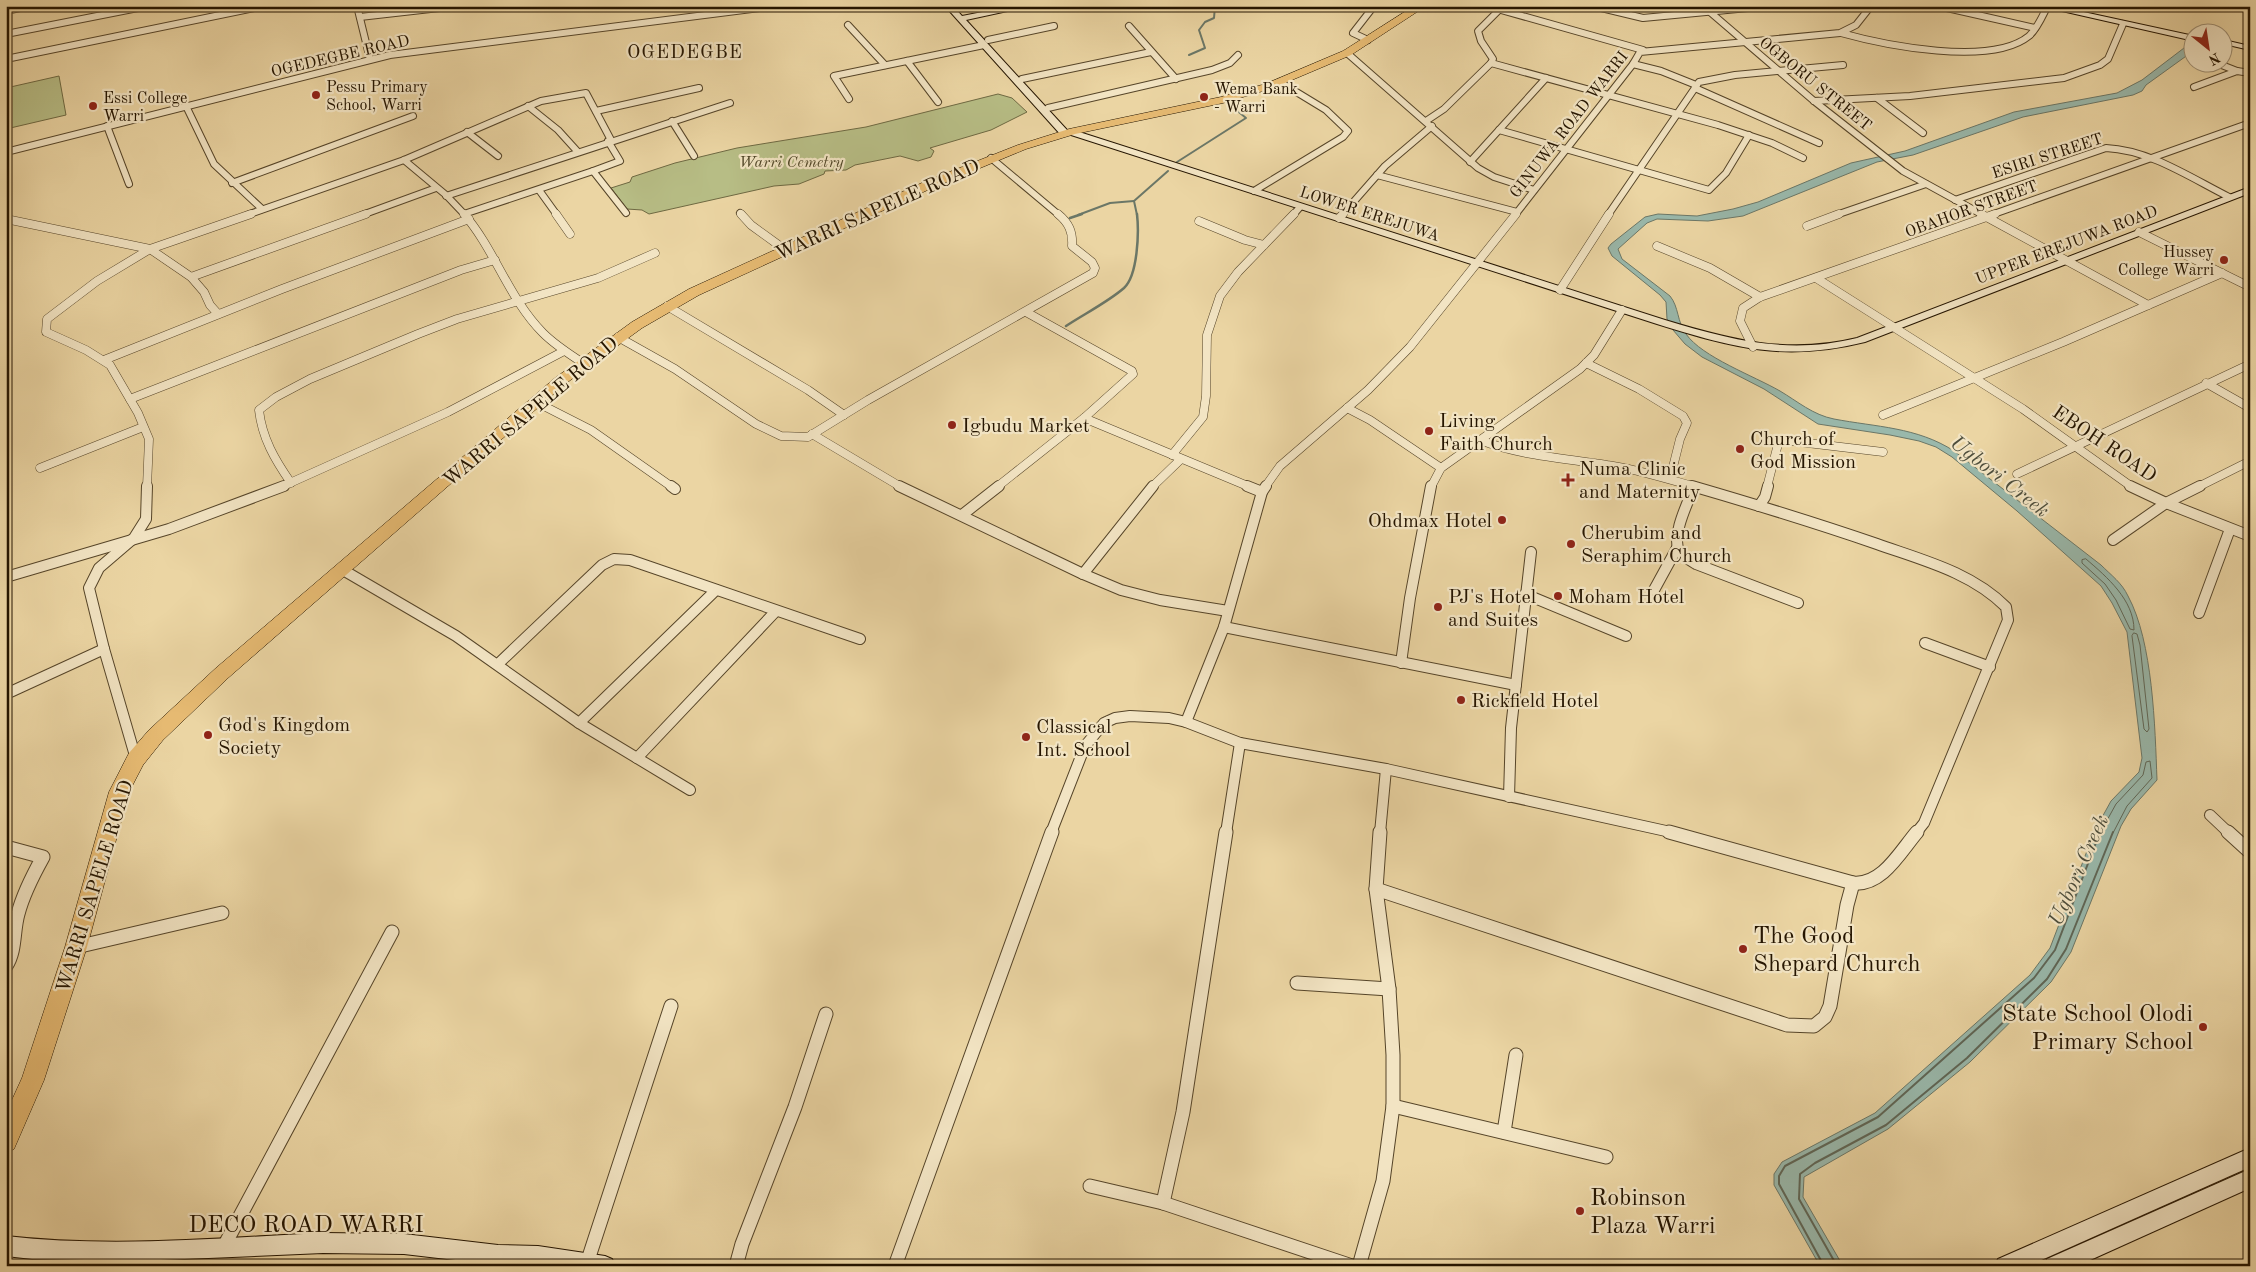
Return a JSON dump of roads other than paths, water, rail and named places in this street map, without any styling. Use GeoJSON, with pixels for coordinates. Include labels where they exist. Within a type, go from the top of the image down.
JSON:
{"type":"FeatureCollection","features":[{"type":"Feature","properties":{"kind":"highway","name":"WARRI SAPELE ROAD"},"geometry":{"type":"LineString","coordinates":[[6,1141],[33,1080],[76,947],[119,792],[136,759],[156,735],[222,673],[536,402],[584,363],[618,337],[667,306],[784,249],[991,158],[1069,132],[1223,100],[1280,82],[1347,52],[1421,6]]}},
{"type":"Feature","properties":{"kind":"main road"},"geometry":{"type":"LineString","coordinates":[[950,6],[963,17],[1069,132]]}},
{"type":"Feature","properties":{"kind":"main road"},"geometry":{"type":"LineString","coordinates":[[958,6],[963,17]]}},
{"type":"Feature","properties":{"kind":"main road"},"geometry":{"type":"LineString","coordinates":[[963,17],[1008,6]]}},
{"type":"Feature","properties":{"kind":"main road"},"geometry":{"type":"LineString","coordinates":[[963,17],[1026,6]]}},
{"type":"Feature","properties":{"kind":"main road"},"geometry":{"type":"LineString","coordinates":[[2058,6],[2184,36]]}},
{"type":"Feature","properties":{"kind":"main road"},"geometry":{"type":"LineString","coordinates":[[2045,7],[2184,36]]}},
{"type":"Feature","properties":{"kind":"main road"},"geometry":{"type":"LineString","coordinates":[[986,43],[1022,78],[1069,132]]}},
{"type":"Feature","properties":{"kind":"main road"},"geometry":{"type":"LineString","coordinates":[[2234,46],[2250,49]]}},
{"type":"Feature","properties":{"kind":"main road","name":"LOWER EREJUWA"},"geometry":{"type":"LineString","coordinates":[[1069,132],[1685,330]]}},
{"type":"Feature","properties":{"kind":"main road","name":"UPPER EREJUWA ROAD"},"geometry":{"type":"LineString","coordinates":[[1894,327],[2250,190]]}},
{"type":"Feature","properties":{"kind":"main road"},"geometry":{"type":"LineString","coordinates":[[2005,1266],[2250,1157]]}},
{"type":"Feature","properties":{"kind":"main road"},"geometry":{"type":"LineString","coordinates":[[2055,1266],[2250,1178]]}},
{"type":"Feature","properties":{"kind":"main road","name":"DECO ROAD WARRI"},"geometry":{"type":"LineString","coordinates":[[6,1246],[32,1249],[136,1251],[323,1244],[404,1244],[498,1255],[538,1256],[592,1265]]}},
{"type":"Feature","properties":{"kind":"street"},"geometry":{"type":"LineString","coordinates":[[6,12],[29,6]]}},
{"type":"Feature","properties":{"kind":"street"},"geometry":{"type":"LineString","coordinates":[[6,34],[148,6]]}},
{"type":"Feature","properties":{"kind":"street"},"geometry":{"type":"LineString","coordinates":[[6,59],[264,6]]}},
{"type":"Feature","properties":{"kind":"street"},"geometry":{"type":"LineString","coordinates":[[357,6],[370,59]]}},
{"type":"Feature","properties":{"kind":"street"},"geometry":{"type":"LineString","coordinates":[[360,17],[458,6]]}},
{"type":"Feature","properties":{"kind":"street","name":"OGEDEGBE ROAD"},"geometry":{"type":"LineString","coordinates":[[6,152],[370,59],[416,51],[776,6]]}},
{"type":"Feature","properties":{"kind":"street"},"geometry":{"type":"LineString","coordinates":[[1368,40],[1353,33],[1374,6]]}},
{"type":"Feature","properties":{"kind":"street"},"geometry":{"type":"LineString","coordinates":[[1487,6],[1505,8],[1643,50]]}},
{"type":"Feature","properties":{"kind":"street"},"geometry":{"type":"LineString","coordinates":[[1593,6],[1643,18],[1769,6]]}},
{"type":"Feature","properties":{"kind":"street"},"geometry":{"type":"LineString","coordinates":[[1731,6],[1742,9]]}},
{"type":"Feature","properties":{"kind":"street","name":"GINUWA ROAD WARRI"},"geometry":{"type":"LineString","coordinates":[[1186,722],[1224,628],[1262,492],[1280,466],[1347,408],[1410,347],[1643,50],[1840,33],[1856,25],[1871,6]]}},
{"type":"Feature","properties":{"kind":"street"},"geometry":{"type":"LineString","coordinates":[[1938,6],[2034,28]]}},
{"type":"Feature","properties":{"kind":"street"},"geometry":{"type":"LineString","coordinates":[[1840,33],[1902,46],[1960,51],[1987,50],[2010,45],[2026,38],[2034,28],[2045,7]]}},
{"type":"Feature","properties":{"kind":"street"},"geometry":{"type":"LineString","coordinates":[[1339,218],[1377,175],[1448,106],[1468,83],[1491,63],[1493,60],[1481,41],[1478,31],[1505,8]]}},
{"type":"Feature","properties":{"kind":"street","name":"OGBORU STREET"},"geometry":{"type":"LineString","coordinates":[[1710,12],[1814,101],[1882,155],[1926,184],[2148,305]]}},
{"type":"Feature","properties":{"kind":"street"},"geometry":{"type":"LineString","coordinates":[[1814,101],[1937,94],[1972,87],[2036,82],[2076,75],[2100,66],[2108,59],[2123,24]]}},
{"type":"Feature","properties":{"kind":"street"},"geometry":{"type":"LineString","coordinates":[[848,25],[885,65]]}},
{"type":"Feature","properties":{"kind":"street"},"geometry":{"type":"LineString","coordinates":[[849,99],[834,76],[907,61],[1054,26]]}},
{"type":"Feature","properties":{"kind":"street"},"geometry":{"type":"LineString","coordinates":[[1130,26],[1176,79]]}},
{"type":"Feature","properties":{"kind":"street"},"geometry":{"type":"LineString","coordinates":[[1022,78],[1151,52]]}},
{"type":"Feature","properties":{"kind":"street"},"geometry":{"type":"LineString","coordinates":[[1347,52],[1470,162],[1494,177],[1534,190]]}},
{"type":"Feature","properties":{"kind":"street"},"geometry":{"type":"LineString","coordinates":[[1048,108],[1176,79],[1223,66],[1230,64],[1238,55]]}},
{"type":"Feature","properties":{"kind":"street"},"geometry":{"type":"LineString","coordinates":[[907,61],[938,102]]}},
{"type":"Feature","properties":{"kind":"street"},"geometry":{"type":"LineString","coordinates":[[1491,63],[1677,113],[1772,143],[1803,158]]}},
{"type":"Feature","properties":{"kind":"street"},"geometry":{"type":"LineString","coordinates":[[1633,64],[1661,71],[1819,143]]}},
{"type":"Feature","properties":{"kind":"street"},"geometry":{"type":"LineString","coordinates":[[1560,290],[1571,274],[1576,262],[1637,170],[1696,86],[1705,80],[1729,76],[1844,65]]}},
{"type":"Feature","properties":{"kind":"street"},"geometry":{"type":"LineString","coordinates":[[2234,70],[2250,73]]}},
{"type":"Feature","properties":{"kind":"street"},"geometry":{"type":"LineString","coordinates":[[2194,87],[2237,71]]}},
{"type":"Feature","properties":{"kind":"street"},"geometry":{"type":"LineString","coordinates":[[1470,162],[1546,78]]}},
{"type":"Feature","properties":{"kind":"street"},"geometry":{"type":"LineString","coordinates":[[1254,191],[1343,137],[1348,131],[1326,111],[1280,82]]}},
{"type":"Feature","properties":{"kind":"street"},"geometry":{"type":"LineString","coordinates":[[596,111],[699,88]]}},
{"type":"Feature","properties":{"kind":"street"},"geometry":{"type":"LineString","coordinates":[[104,360],[467,217],[620,161],[588,94],[559,97],[528,106],[404,160],[150,249],[130,259],[64,304],[47,319],[46,332],[104,360],[110,365],[130,399],[149,439],[148,507],[146,519],[134,538],[99,568],[89,588],[136,759]]}},
{"type":"Feature","properties":{"kind":"street"},"geometry":{"type":"LineString","coordinates":[[1877,98],[1923,133]]}},
{"type":"Feature","properties":{"kind":"street"},"geometry":{"type":"LineString","coordinates":[[446,196],[730,103]]}},
{"type":"Feature","properties":{"kind":"street"},"geometry":{"type":"LineString","coordinates":[[186,106],[214,164],[232,183],[262,209]]}},
{"type":"Feature","properties":{"kind":"street"},"geometry":{"type":"LineString","coordinates":[[528,106],[558,130],[577,152]]}},
{"type":"Feature","properties":{"kind":"street"},"geometry":{"type":"LineString","coordinates":[[232,183],[413,116]]}},
{"type":"Feature","properties":{"kind":"street"},"geometry":{"type":"LineString","coordinates":[[672,121],[694,156]]}},
{"type":"Feature","properties":{"kind":"street","name":"OBAHOR STREET"},"geometry":{"type":"LineString","coordinates":[[1753,347],[1740,321],[1744,308],[1760,298],[2250,123]]}},
{"type":"Feature","properties":{"kind":"street"},"geometry":{"type":"LineString","coordinates":[[107,126],[129,184]]}},
{"type":"Feature","properties":{"kind":"street"},"geometry":{"type":"LineString","coordinates":[[1499,130],[1708,190],[1718,184],[1749,136]]}},
{"type":"Feature","properties":{"kind":"street"},"geometry":{"type":"LineString","coordinates":[[467,132],[498,156]]}},
{"type":"Feature","properties":{"kind":"street","name":"ESIRI STREET"},"geometry":{"type":"LineString","coordinates":[[1955,200],[2106,148],[2127,150],[2229,197]]}},
{"type":"Feature","properties":{"kind":"street"},"geometry":{"type":"LineString","coordinates":[[618,337],[675,369],[756,424],[781,436],[796,438],[812,434],[1093,273],[1095,268],[1092,262],[1072,246],[1073,234],[1064,218],[991,158]]}},
{"type":"Feature","properties":{"kind":"street"},"geometry":{"type":"LineString","coordinates":[[404,160],[467,217],[536,327],[564,351],[584,363]]}},
{"type":"Feature","properties":{"kind":"street"},"geometry":{"type":"LineString","coordinates":[[593,171],[626,213]]}},
{"type":"Feature","properties":{"kind":"street"},"geometry":{"type":"LineString","coordinates":[[1377,175],[1517,212]]}},
{"type":"Feature","properties":{"kind":"street"},"geometry":{"type":"LineString","coordinates":[[1807,226],[1848,209],[1926,184]]}},
{"type":"Feature","properties":{"kind":"street"},"geometry":{"type":"LineString","coordinates":[[191,277],[436,188]]}},
{"type":"Feature","properties":{"kind":"street"},"geometry":{"type":"LineString","coordinates":[[539,190],[570,234]]}},
{"type":"Feature","properties":{"kind":"street"},"geometry":{"type":"LineString","coordinates":[[1083,574],[1176,457],[1203,417],[1206,396],[1207,336],[1220,296],[1238,272],[1300,206]]}},
{"type":"Feature","properties":{"kind":"street"},"geometry":{"type":"LineString","coordinates":[[740,212],[751,225],[784,249]]}},
{"type":"Feature","properties":{"kind":"street"},"geometry":{"type":"LineString","coordinates":[[6,219],[150,249],[191,277],[204,292],[210,306],[218,314]]}},
{"type":"Feature","properties":{"kind":"street"},"geometry":{"type":"LineString","coordinates":[[1199,222],[1245,240],[1264,245]]}},
{"type":"Feature","properties":{"kind":"street"},"geometry":{"type":"LineString","coordinates":[[2139,232],[2250,287]]}},
{"type":"Feature","properties":{"kind":"street"},"geometry":{"type":"LineString","coordinates":[[1657,246],[1676,252],[1715,270],[1760,298]]}},
{"type":"Feature","properties":{"kind":"street"},"geometry":{"type":"LineString","coordinates":[[291,483],[273,459],[262,435],[260,410],[265,404],[310,379],[418,334],[457,319],[604,276],[655,253]]}},
{"type":"Feature","properties":{"kind":"street"},"geometry":{"type":"LineString","coordinates":[[130,399],[461,270],[495,260]]}},
{"type":"Feature","properties":{"kind":"street"},"geometry":{"type":"LineString","coordinates":[[1883,415],[2222,273]]}},
{"type":"Feature","properties":{"kind":"street","name":"EBOH ROAD"},"geometry":{"type":"LineString","coordinates":[[1816,278],[2023,409],[2130,486],[2166,503],[2250,536]]}},
{"type":"Feature","properties":{"kind":"street"},"geometry":{"type":"LineString","coordinates":[[667,306],[808,390],[844,415]]}},
{"type":"Feature","properties":{"kind":"street"},"geometry":{"type":"LineString","coordinates":[[1401,663],[1406,616],[1428,504],[1436,474],[1441,468],[1586,363],[1603,342],[1622,310]]}},
{"type":"Feature","properties":{"kind":"street"},"geometry":{"type":"LineString","coordinates":[[962,515],[1084,418],[1124,383],[1133,372],[1026,312]]}},
{"type":"Feature","properties":{"kind":"street"},"geometry":{"type":"LineString","coordinates":[[1685,330],[1753,347],[1778,350],[1825,349],[1861,340],[1894,327]]}},
{"type":"Feature","properties":{"kind":"street"},"geometry":{"type":"LineString","coordinates":[[6,576],[169,529],[291,483],[448,412],[480,392],[564,351]]}},
{"type":"Feature","properties":{"kind":"street"},"geometry":{"type":"LineString","coordinates":[[1586,363],[1639,389],[1683,416],[1686,424],[1680,439],[1670,479]]}},
{"type":"Feature","properties":{"kind":"street"},"geometry":{"type":"LineString","coordinates":[[2017,474],[2206,383],[2250,364]]}},
{"type":"Feature","properties":{"kind":"street"},"geometry":{"type":"LineString","coordinates":[[2206,383],[2250,408]]}},
{"type":"Feature","properties":{"kind":"street"},"geometry":{"type":"LineString","coordinates":[[536,402],[564,414],[615,445],[675,489]]}},
{"type":"Feature","properties":{"kind":"street"},"geometry":{"type":"LineString","coordinates":[[1347,408],[1370,420],[1441,468]]}},
{"type":"Feature","properties":{"kind":"street"},"geometry":{"type":"LineString","coordinates":[[1084,418],[1262,492]]}},
{"type":"Feature","properties":{"kind":"street"},"geometry":{"type":"LineString","coordinates":[[40,468],[143,427]]}},
{"type":"Feature","properties":{"kind":"street"},"geometry":{"type":"LineString","coordinates":[[812,434],[895,484],[1083,574],[1121,590],[1160,600],[1228,612]]}},
{"type":"Feature","properties":{"kind":"street"},"geometry":{"type":"LineString","coordinates":[[895,1266],[1039,865],[1069,792],[1085,746],[1104,723],[1115,718],[1146,716],[1169,718],[1186,722],[1240,743],[1386,769],[1675,834],[1854,883],[1863,884],[1878,878],[1924,823],[1990,667],[2008,615],[2006,607],[1999,600],[1984,588],[1928,561],[1759,506],[1670,479],[1609,465],[1536,456],[1503,449],[1480,440]]}},
{"type":"Feature","properties":{"kind":"street"},"geometry":{"type":"LineString","coordinates":[[1759,506],[1766,497],[1778,444],[1782,440],[1884,452]]}},
{"type":"Feature","properties":{"kind":"street"},"geometry":{"type":"LineString","coordinates":[[2113,540],[2166,503],[2250,460]]}},
{"type":"Feature","properties":{"kind":"street"},"geometry":{"type":"LineString","coordinates":[[1694,487],[1676,539],[1677,548],[1682,555],[1696,564],[1798,603]]}},
{"type":"Feature","properties":{"kind":"street"},"geometry":{"type":"LineString","coordinates":[[2199,613],[2230,529]]}},
{"type":"Feature","properties":{"kind":"street"},"geometry":{"type":"LineString","coordinates":[[1654,590],[1677,548]]}},
{"type":"Feature","properties":{"kind":"street"},"geometry":{"type":"LineString","coordinates":[[1509,797],[1511,728],[1531,552]]}},
{"type":"Feature","properties":{"kind":"street"},"geometry":{"type":"LineString","coordinates":[[498,664],[602,565],[614,559],[630,560],[860,639]]}},
{"type":"Feature","properties":{"kind":"street"},"geometry":{"type":"LineString","coordinates":[[343,570],[456,636],[579,723],[690,790]]}},
{"type":"Feature","properties":{"kind":"street"},"geometry":{"type":"LineString","coordinates":[[579,723],[716,590]]}},
{"type":"Feature","properties":{"kind":"street"},"geometry":{"type":"LineString","coordinates":[[1525,594],[1626,636]]}},
{"type":"Feature","properties":{"kind":"street"},"geometry":{"type":"LineString","coordinates":[[637,758],[776,611]]}},
{"type":"Feature","properties":{"kind":"street"},"geometry":{"type":"LineString","coordinates":[[1224,628],[1516,685]]}},
{"type":"Feature","properties":{"kind":"street"},"geometry":{"type":"LineString","coordinates":[[1925,643],[1990,667]]}},
{"type":"Feature","properties":{"kind":"street"},"geometry":{"type":"LineString","coordinates":[[6,694],[104,648]]}},
{"type":"Feature","properties":{"kind":"street"},"geometry":{"type":"LineString","coordinates":[[1163,1203],[1184,1112],[1240,743]]}},
{"type":"Feature","properties":{"kind":"street"},"geometry":{"type":"LineString","coordinates":[[1359,1266],[1383,1182],[1393,1106],[1393,1055],[1389,989],[1376,889],[1382,795],[1386,769]]}},
{"type":"Feature","properties":{"kind":"street"},"geometry":{"type":"LineString","coordinates":[[2210,815],[2250,852]]}},
{"type":"Feature","properties":{"kind":"street"},"geometry":{"type":"LineString","coordinates":[[6,847],[43,857],[24,895],[15,922],[11,960],[6,966]]}},
{"type":"Feature","properties":{"kind":"street"},"geometry":{"type":"LineString","coordinates":[[1376,889],[1787,1025],[1814,1026],[1825,1017],[1830,1006],[1847,905],[1854,883]]}},
{"type":"Feature","properties":{"kind":"street"},"geometry":{"type":"LineString","coordinates":[[76,947],[222,913]]}},
{"type":"Feature","properties":{"kind":"street"},"geometry":{"type":"LineString","coordinates":[[223,1248],[392,932]]}},
{"type":"Feature","properties":{"kind":"street"},"geometry":{"type":"LineString","coordinates":[[1297,982],[1389,989]]}},
{"type":"Feature","properties":{"kind":"street"},"geometry":{"type":"LineString","coordinates":[[592,1265],[671,1006]]}},
{"type":"Feature","properties":{"kind":"street"},"geometry":{"type":"LineString","coordinates":[[736,1266],[742,1244],[795,1107],[826,1014]]}},
{"type":"Feature","properties":{"kind":"street"},"geometry":{"type":"LineString","coordinates":[[1504,1132],[1516,1055]]}},
{"type":"Feature","properties":{"kind":"street"},"geometry":{"type":"LineString","coordinates":[[1393,1106],[1606,1157]]}},
{"type":"Feature","properties":{"kind":"street"},"geometry":{"type":"LineString","coordinates":[[1090,1186],[1163,1203],[1352,1266]]}},
{"type":"Feature","properties":{"kind":"water"},"geometry":{"type":"Polygon","coordinates":[[[2184,48],[2184,58],[2146,85],[2142,91],[2133,95],[2023,117],[1913,155],[1877,162],[1743,216],[1708,221],[1657,219],[1647,223],[1618,249],[1622,259],[1670,296],[1686,334],[1704,350],[1729,366],[1780,391],[1826,417],[1911,432],[1940,443],[1954,451],[2101,565],[2119,583],[2126,591],[2136,615],[2148,660],[2154,711],[2157,780],[2131,809],[2121,826],[2071,952],[2051,982],[1970,1062],[1888,1129],[1804,1177],[1803,1197],[1843,1266],[1820,1266],[1774,1185],[1774,1174],[1782,1162],[1875,1113],[2030,975],[2050,948],[2095,830],[2111,801],[2139,772],[2142,758],[2127,632],[2101,586],[2017,511],[1952,457],[1936,447],[1919,441],[1818,424],[1764,389],[1702,357],[1685,344],[1673,330],[1667,319],[1666,302],[1660,295],[1612,256],[1608,248],[1645,217],[1658,214],[1697,216],[1733,209],[1758,202],[1851,163],[1905,151],[2014,112],[2117,93],[2142,80],[2184,48]]]}},
{"type":"Feature","properties":{"kind":"waterway"},"geometry":{"type":"LineString","coordinates":[[1189,55],[1205,48],[1199,30],[1205,22],[1214,18],[1215,6]]}},
{"type":"Feature","properties":{"kind":"waterway"},"geometry":{"type":"LineString","coordinates":[[1177,162],[1246,118],[1228,103]]}},
{"type":"Feature","properties":{"kind":"waterway"},"geometry":{"type":"LineString","coordinates":[[1134,201],[1168,171]]}},
{"type":"Feature","properties":{"kind":"waterway"},"geometry":{"type":"LineString","coordinates":[[1078,215],[1110,203],[1134,201]]}},
{"type":"Feature","properties":{"kind":"waterway"},"geometry":{"type":"LineString","coordinates":[[1134,201],[1137,215]]}},
{"type":"Feature","properties":{"kind":"waterway"},"geometry":{"type":"LineString","coordinates":[[1070,218],[1082,214]]}},
{"type":"Feature","properties":{"kind":"waterway"},"geometry":{"type":"LineString","coordinates":[[1066,326],[1111,298],[1129,282],[1135,264],[1138,231],[1137,214]]}},
{"type":"Feature","properties":{"kind":"place","name":"Pessu Primary School, Warri"},"geometry":{"type":"Point","coordinates":[316,95]}},
{"type":"Feature","properties":{"kind":"place","name":"Wema Bank - Warri"},"geometry":{"type":"Point","coordinates":[1204,97]}},
{"type":"Feature","properties":{"kind":"place","name":"Essi College Warri"},"geometry":{"type":"Point","coordinates":[93,106]}},
{"type":"Feature","properties":{"kind":"place","name":"Hussey College Warri"},"geometry":{"type":"Point","coordinates":[2224,260]}},
{"type":"Feature","properties":{"kind":"place","name":"Igbudu Market"},"geometry":{"type":"Point","coordinates":[952,425]}},
{"type":"Feature","properties":{"kind":"place","name":"Living Faith Church"},"geometry":{"type":"Point","coordinates":[1429,431]}},
{"type":"Feature","properties":{"kind":"place","name":"Church of God Mission"},"geometry":{"type":"Point","coordinates":[1740,449]}},
{"type":"Feature","properties":{"kind":"place","name":"Numa Clinic and Maternity"},"geometry":{"type":"Point","coordinates":[1568,480]}},
{"type":"Feature","properties":{"kind":"place","name":"Ohdmax Hotel"},"geometry":{"type":"Point","coordinates":[1502,520]}},
{"type":"Feature","properties":{"kind":"place","name":"Cherubim and Seraphim Church"},"geometry":{"type":"Point","coordinates":[1571,544]}},
{"type":"Feature","properties":{"kind":"place","name":"Moham Hotel"},"geometry":{"type":"Point","coordinates":[1558,596]}},
{"type":"Feature","properties":{"kind":"place","name":"PJ's Hotel and Suites"},"geometry":{"type":"Point","coordinates":[1438,607]}},
{"type":"Feature","properties":{"kind":"place","name":"Rickfield Hotel"},"geometry":{"type":"Point","coordinates":[1461,700]}},
{"type":"Feature","properties":{"kind":"place","name":"God's Kingdom Society"},"geometry":{"type":"Point","coordinates":[208,735]}},
{"type":"Feature","properties":{"kind":"place","name":"Classical Int. School"},"geometry":{"type":"Point","coordinates":[1026,737]}},
{"type":"Feature","properties":{"kind":"place","name":"The Good Shepard Church"},"geometry":{"type":"Point","coordinates":[1743,949]}},
{"type":"Feature","properties":{"kind":"place","name":"State School Olodi Primary School"},"geometry":{"type":"Point","coordinates":[2203,1027]}},
{"type":"Feature","properties":{"kind":"place","name":"Robinson Plaza Warri"},"geometry":{"type":"Point","coordinates":[1580,1211]}},
{"type":"Feature","properties":{"kind":"district","name":"OGEDEGBE"},"geometry":{"type":"Point","coordinates":[685,51]}},
{"type":"Feature","properties":{"kind":"park label","name":"Warri Cemetry"},"geometry":{"type":"Point","coordinates":[791,161]}},
{"type":"Feature","properties":{"kind":"water label","name":"Ugbori Creek"},"geometry":{"type":"Point","coordinates":[2000,476]}},
{"type":"Feature","properties":{"kind":"water label","name":"Ugbori Creek"},"geometry":{"type":"Point","coordinates":[2078,870]}}]}
